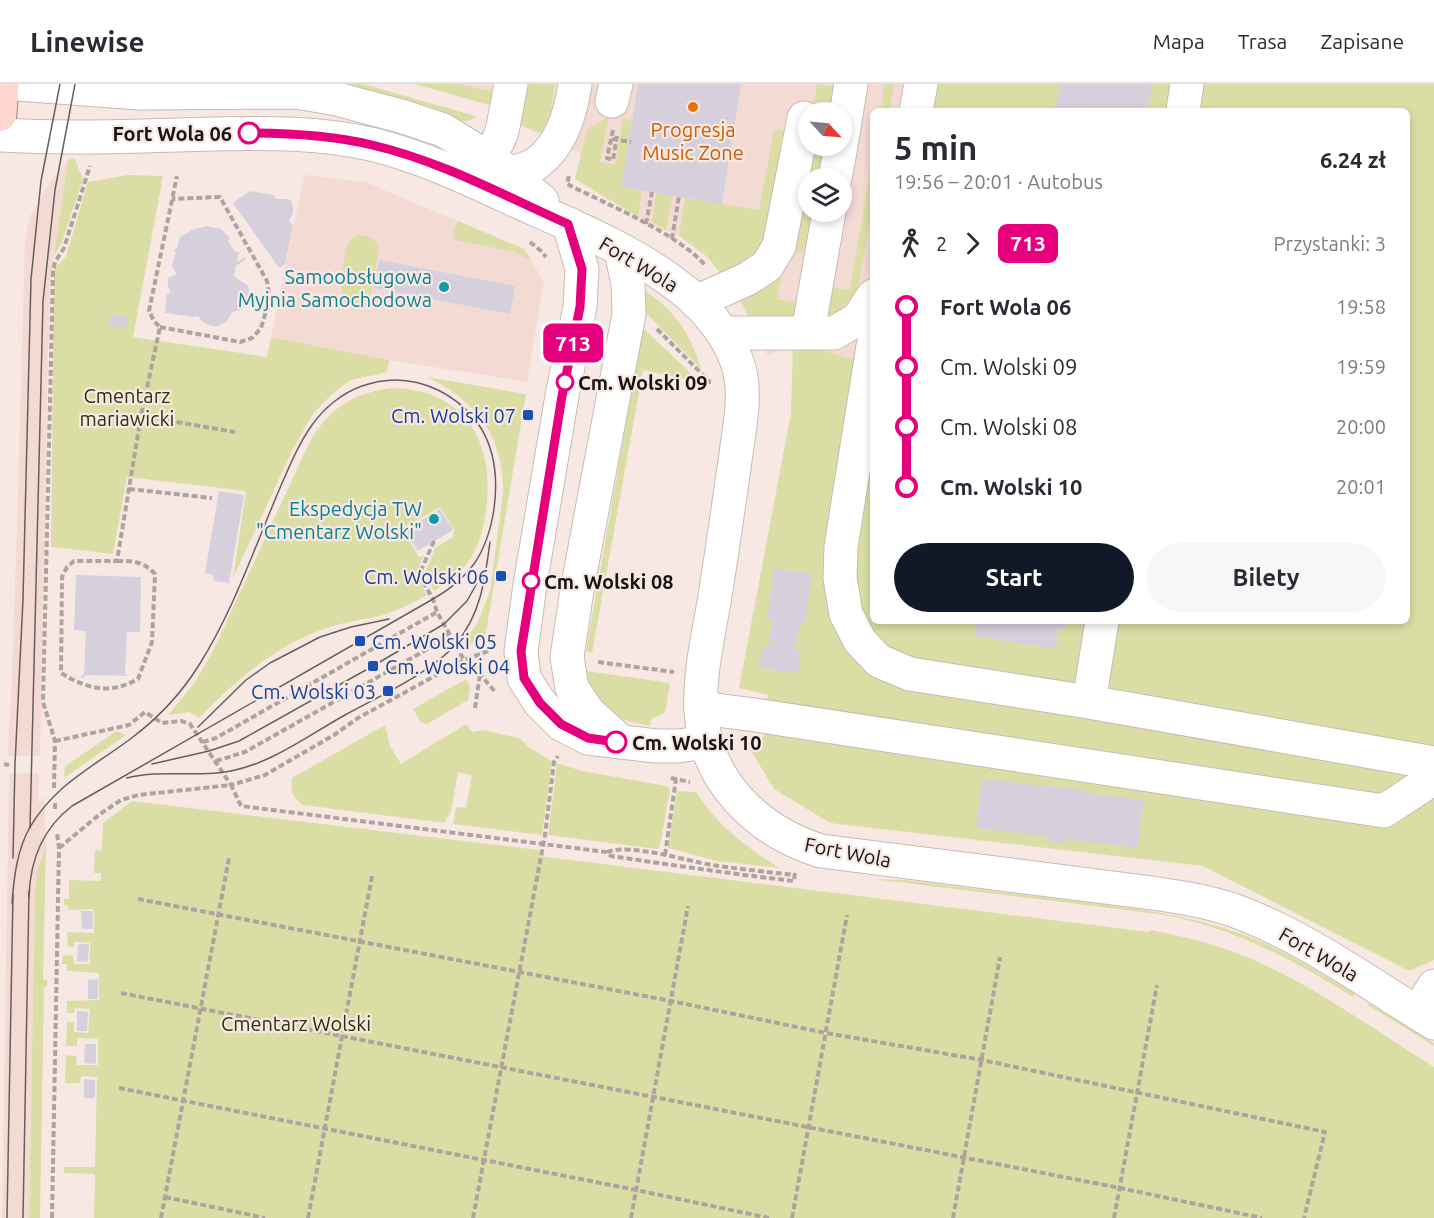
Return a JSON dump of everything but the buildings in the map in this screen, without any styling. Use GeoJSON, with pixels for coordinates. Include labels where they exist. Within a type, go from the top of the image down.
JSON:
{"type":"FeatureCollection","features":[{"type":"Feature","properties":{"kind":"main road"},"geometry":{"type":"LineString","coordinates":[[0,114],[2,84]]}},
{"type":"Feature","properties":{"kind":"street","name":"Fort Wola"},"geometry":{"type":"LineString","coordinates":[[18,84],[139,93],[304,93],[352,102],[443,130],[499,165],[568,224]]}},
{"type":"Feature","properties":{"kind":"street"},"geometry":{"type":"LineString","coordinates":[[499,165],[497,145],[503,133],[511,84]]}},
{"type":"Feature","properties":{"kind":"street"},"geometry":{"type":"LineString","coordinates":[[452,172],[499,165],[537,163],[557,144],[572,104],[575,84]]}},
{"type":"Feature","properties":{"kind":"street"},"geometry":{"type":"LineString","coordinates":[[848,102],[851,84]]}},
{"type":"Feature","properties":{"kind":"street"},"geometry":{"type":"LineString","coordinates":[[917,108],[921,84]]}},
{"type":"Feature","properties":{"kind":"street"},"geometry":{"type":"LineString","coordinates":[[1183,108],[1187,84]]}},
{"type":"Feature","properties":{"kind":"street"},"geometry":{"type":"LineString","coordinates":[[443,130],[480,128],[505,118]]}},
{"type":"Feature","properties":{"kind":"street","name":"Fort Wola"},"geometry":{"type":"LineString","coordinates":[[0,135],[39,137],[274,133],[306,135],[373,145],[414,157],[452,172],[568,224],[665,277],[696,302],[724,333],[737,361],[743,393],[728,511],[704,665],[701,708],[706,742],[713,763],[739,802],[769,827],[801,845],[821,851],[1140,891],[1205,902],[1252,918],[1278,930],[1428,1008]]}},
{"type":"Feature","properties":{"kind":"street"},"geometry":{"type":"LineString","coordinates":[[696,302],[747,279],[767,267],[779,246],[798,149]]}},
{"type":"Feature","properties":{"kind":"street"},"geometry":{"type":"LineString","coordinates":[[808,332],[827,222]]}},
{"type":"Feature","properties":{"kind":"street"},"geometry":{"type":"LineString","coordinates":[[568,224],[582,269],[580,307],[562,396],[521,651],[524,678],[540,703],[561,724],[588,738],[623,743],[678,746],[706,742]]}},
{"type":"Feature","properties":{"kind":"street"},"geometry":{"type":"LineString","coordinates":[[621,251],[628,284],[629,314],[581,568],[567,657],[572,688],[588,712],[623,743]]}},
{"type":"Feature","properties":{"kind":"street"},"geometry":{"type":"LineString","coordinates":[[724,333],[834,333],[858,319],[870,301]]}},
{"type":"Feature","properties":{"kind":"street"},"geometry":{"type":"LineString","coordinates":[[870,365],[841,547],[840,578],[846,614],[860,641],[879,661],[910,674],[1089,702],[1434,763]]}},
{"type":"Feature","properties":{"kind":"street"},"geometry":{"type":"LineString","coordinates":[[1089,702],[1102,624]]}},
{"type":"Feature","properties":{"kind":"street"},"geometry":{"type":"LineString","coordinates":[[701,708],[1384,811],[1434,778]]}},
{"type":"Feature","properties":{"kind":"path"},"geometry":{"type":"LineString","coordinates":[[617,136],[613,160],[607,158],[612,139],[631,142]]}},
{"type":"Feature","properties":{"kind":"path"},"geometry":{"type":"LineString","coordinates":[[54,788],[55,741],[43,702],[53,272],[55,262],[64,248],[90,165],[97,165]]}},
{"type":"Feature","properties":{"kind":"path"},"geometry":{"type":"LineString","coordinates":[[172,199],[220,197],[267,280],[270,298],[261,328],[252,338],[240,342],[160,327],[149,311],[172,199],[177,176]]}},
{"type":"Feature","properties":{"kind":"path"},"geometry":{"type":"LineString","coordinates":[[646,224],[652,192]]}},
{"type":"Feature","properties":{"kind":"path"},"geometry":{"type":"LineString","coordinates":[[672,239],[679,196]]}},
{"type":"Feature","properties":{"kind":"path"},"geometry":{"type":"LineString","coordinates":[[523,237],[541,251],[548,261]]}},
{"type":"Feature","properties":{"kind":"path"},"geometry":{"type":"LineString","coordinates":[[652,324],[709,381],[710,389]]}},
{"type":"Feature","properties":{"kind":"path"},"geometry":{"type":"LineString","coordinates":[[117,561],[141,416],[160,327]]}},
{"type":"Feature","properties":{"kind":"path"},"geometry":{"type":"LineString","coordinates":[[141,416],[234,432]]}},
{"type":"Feature","properties":{"kind":"path"},"geometry":{"type":"LineString","coordinates":[[129,489],[212,498]]}},
{"type":"Feature","properties":{"kind":"path"},"geometry":{"type":"LineString","coordinates":[[434,541],[419,575],[464,660]]}},
{"type":"Feature","properties":{"kind":"path"},"geometry":{"type":"LineString","coordinates":[[74,561],[117,561],[135,561],[148,566],[155,574],[152,642],[138,679],[127,686],[107,689],[80,685],[61,673],[62,577],[67,567],[74,561]]}},
{"type":"Feature","properties":{"kind":"path"},"geometry":{"type":"LineString","coordinates":[[203,742],[216,738],[437,612]]}},
{"type":"Feature","properties":{"kind":"path"},"geometry":{"type":"LineString","coordinates":[[216,761],[245,752],[426,650],[449,633]]}},
{"type":"Feature","properties":{"kind":"path"},"geometry":{"type":"LineString","coordinates":[[59,848],[121,800],[138,795],[231,785],[264,775],[334,735],[358,718],[464,660],[496,647]]}},
{"type":"Feature","properties":{"kind":"path"},"geometry":{"type":"LineString","coordinates":[[588,661],[675,672]]}},
{"type":"Feature","properties":{"kind":"path"},"geometry":{"type":"LineString","coordinates":[[674,681],[676,666]]}},
{"type":"Feature","properties":{"kind":"path"},"geometry":{"type":"LineString","coordinates":[[475,708],[480,674]]}},
{"type":"Feature","properties":{"kind":"path"},"geometry":{"type":"LineString","coordinates":[[55,741],[129,724],[145,712],[162,723],[181,721],[190,724],[231,785],[241,806],[606,852],[615,849],[665,855],[717,866],[806,877]]}},
{"type":"Feature","properties":{"kind":"path"},"geometry":{"type":"LineString","coordinates":[[473,1218],[542,844],[554,762],[561,753]]}},
{"type":"Feature","properties":{"kind":"path"},"geometry":{"type":"LineString","coordinates":[[665,855],[676,779]]}},
{"type":"Feature","properties":{"kind":"path"},"geometry":{"type":"LineString","coordinates":[[55,803],[55,812]]}},
{"type":"Feature","properties":{"kind":"path"},"geometry":{"type":"LineString","coordinates":[[52,1218],[59,848],[57,833]]}},
{"type":"Feature","properties":{"kind":"path"},"geometry":{"type":"LineString","coordinates":[[606,852],[611,856],[707,871],[794,881]]}},
{"type":"Feature","properties":{"kind":"path"},"geometry":{"type":"LineString","coordinates":[[161,1218],[229,858]]}},
{"type":"Feature","properties":{"kind":"path"},"geometry":{"type":"LineString","coordinates":[[308,1218],[372,876]]}},
{"type":"Feature","properties":{"kind":"path"},"geometry":{"type":"LineString","coordinates":[[138,899],[826,1033],[982,1060],[1325,1132],[1304,1218]]}},
{"type":"Feature","properties":{"kind":"path"},"geometry":{"type":"LineString","coordinates":[[631,1218],[688,906]]}},
{"type":"Feature","properties":{"kind":"path"},"geometry":{"type":"LineString","coordinates":[[792,1218],[847,915]]}},
{"type":"Feature","properties":{"kind":"path"},"geometry":{"type":"LineString","coordinates":[[953,1218],[1000,957]]}},
{"type":"Feature","properties":{"kind":"path"},"geometry":{"type":"LineString","coordinates":[[1114,1218],[1157,985]]}},
{"type":"Feature","properties":{"kind":"path"},"geometry":{"type":"LineString","coordinates":[[121,993],[1120,1188],[1262,1218]]}},
{"type":"Feature","properties":{"kind":"path"},"geometry":{"type":"LineString","coordinates":[[119,1088],[769,1218]]}},
{"type":"Feature","properties":{"kind":"path"},"geometry":{"type":"LineString","coordinates":[[165,1197],[265,1218]]}},
{"type":"Feature","properties":{"kind":"shaded area"},"geometry":{"type":"Polygon","coordinates":[[[415,84],[936,84],[932,108],[870,108],[870,364],[793,342],[768,356],[736,293],[713,262],[679,236],[638,217],[575,179],[581,154],[520,125],[520,114],[415,84]]]}},
{"type":"Feature","properties":{"kind":"shaded area"},"geometry":{"type":"Polygon","coordinates":[[[68,160],[51,276],[40,756],[7,756],[11,702],[25,239],[30,216],[51,181],[68,160]]]}},
{"type":"Feature","properties":{"kind":"shaded area"},"geometry":{"type":"Polygon","coordinates":[[[304,175],[365,182],[524,249],[544,281],[527,382],[389,360],[271,337],[304,175]]]}},
{"type":"Feature","properties":{"kind":"shaded area"},"geometry":{"type":"Polygon","coordinates":[[[9,773],[37,773],[39,775],[38,803],[44,797],[46,845],[40,859],[35,891],[29,1218],[2,1218],[9,773]]]}},
{"type":"Feature","properties":{"kind":"green space"},"geometry":{"type":"Polygon","coordinates":[[[346,84],[363,84],[476,116],[468,121],[453,120],[346,84]]]}},
{"type":"Feature","properties":{"kind":"green space"},"geometry":{"type":"Polygon","coordinates":[[[415,84],[458,84],[490,91],[493,92],[493,102],[490,105],[415,84]]]}},
{"type":"Feature","properties":{"kind":"green space"},"geometry":{"type":"Polygon","coordinates":[[[525,84],[555,84],[550,115],[541,133],[520,125],[525,84]]]}},
{"type":"Feature","properties":{"kind":"green space"},"geometry":{"type":"Polygon","coordinates":[[[817,84],[837,88],[835,102],[814,102],[817,84]]]}},
{"type":"Feature","properties":{"kind":"green space"},"geometry":{"type":"Polygon","coordinates":[[[885,84],[894,84],[890,108],[881,108],[885,84]]]}},
{"type":"Feature","properties":{"kind":"green space"},"geometry":{"type":"Polygon","coordinates":[[[936,84],[1434,84],[1434,960],[1409,971],[1203,866],[830,823],[774,789],[750,749],[764,736],[768,695],[739,688],[791,413],[793,342],[870,364],[870,624],[1410,624],[1410,108],[932,108],[936,84]]]}},
{"type":"Feature","properties":{"kind":"green space"},"geometry":{"type":"Polygon","coordinates":[[[609,116],[600,162],[615,165],[623,119],[632,121],[642,190],[638,217],[575,179],[587,130],[609,116]]]}},
{"type":"Feature","properties":{"kind":"green space"},"geometry":{"type":"Polygon","coordinates":[[[779,128],[786,132],[764,255],[722,276],[707,256],[679,236],[685,198],[759,210],[774,131],[779,128]]]}},
{"type":"Feature","properties":{"kind":"green space"},"geometry":{"type":"Polygon","coordinates":[[[804,156],[825,156],[824,168],[799,168],[804,156]]]}},
{"type":"Feature","properties":{"kind":"green space"},"geometry":{"type":"Polygon","coordinates":[[[74,158],[83,179],[62,242],[54,256],[68,160],[74,158]]]}},
{"type":"Feature","properties":{"kind":"green space"},"geometry":{"type":"Polygon","coordinates":[[[798,169],[798,222],[815,222],[812,244],[784,262],[777,299],[800,303],[800,308],[792,317],[749,318],[736,293],[747,289],[798,169]]]}},
{"type":"Feature","properties":{"kind":"green space"},"geometry":{"type":"Polygon","coordinates":[[[870,172],[870,221],[858,289],[841,310],[822,315],[824,286],[850,290],[870,172]]]}},
{"type":"Feature","properties":{"kind":"green space","name":"Cmentarz mariawicki"},"geometry":{"type":"Polygon","coordinates":[[[128,175],[163,176],[133,337],[267,357],[271,337],[389,360],[387,372],[351,380],[332,394],[312,415],[293,449],[233,578],[246,491],[127,477],[113,554],[51,547],[54,269],[66,256],[88,182],[128,175]]]}},
{"type":"Feature","properties":{"kind":"green space"},"geometry":{"type":"Polygon","coordinates":[[[656,193],[673,196],[666,231],[652,222],[656,193]]]}},
{"type":"Feature","properties":{"kind":"green space"},"geometry":{"type":"Polygon","coordinates":[[[458,221],[524,249],[532,261],[515,252],[454,239],[453,233],[458,221]]]}},
{"type":"Feature","properties":{"kind":"green space"},"geometry":{"type":"Polygon","coordinates":[[[362,235],[374,240],[379,247],[370,298],[363,306],[356,307],[343,301],[343,271],[350,241],[362,235]]]}},
{"type":"Feature","properties":{"kind":"green space"},"geometry":{"type":"Polygon","coordinates":[[[645,291],[665,306],[680,324],[687,334],[701,369],[644,311],[645,291]]]}},
{"type":"Feature","properties":{"kind":"green space"},"geometry":{"type":"Polygon","coordinates":[[[643,328],[700,382],[643,370],[592,653],[586,651],[643,328]]]}},
{"type":"Feature","properties":{"kind":"green space"},"geometry":{"type":"Polygon","coordinates":[[[427,377],[526,394],[485,638],[467,645],[464,642],[478,622],[490,591],[503,493],[502,473],[493,438],[484,423],[460,397],[427,377]]]}},
{"type":"Feature","properties":{"kind":"green space"},"geometry":{"type":"Polygon","coordinates":[[[392,388],[417,391],[438,398],[456,409],[470,424],[480,442],[486,462],[488,485],[486,510],[480,539],[470,559],[463,569],[434,591],[425,573],[435,548],[453,537],[454,530],[440,507],[402,529],[419,557],[424,555],[416,574],[427,595],[386,614],[326,628],[290,645],[242,677],[199,718],[189,712],[168,715],[195,682],[212,653],[310,441],[318,429],[334,411],[354,398],[392,388]]]}},
{"type":"Feature","properties":{"kind":"green space"},"geometry":{"type":"Polygon","coordinates":[[[587,671],[670,683],[665,713],[651,719],[650,726],[614,716],[601,707],[596,699],[588,681],[587,671]]]}},
{"type":"Feature","properties":{"kind":"green space"},"geometry":{"type":"Polygon","coordinates":[[[466,679],[470,687],[468,700],[427,724],[421,723],[413,709],[466,679]]]}},
{"type":"Feature","properties":{"kind":"green space"},"geometry":{"type":"Polygon","coordinates":[[[466,724],[472,732],[483,730],[519,738],[530,748],[552,761],[542,835],[453,824],[456,807],[466,808],[472,775],[458,772],[451,811],[444,823],[303,805],[293,793],[292,778],[385,725],[390,746],[401,764],[466,724]]]}},
{"type":"Feature","properties":{"kind":"green space"},"geometry":{"type":"Polygon","coordinates":[[[116,731],[126,735],[64,778],[67,765],[116,731]]]}},
{"type":"Feature","properties":{"kind":"green space"},"geometry":{"type":"Polygon","coordinates":[[[557,763],[582,771],[667,786],[670,790],[660,846],[657,849],[548,835],[557,763]]]}},
{"type":"Feature","properties":{"kind":"green space"},"geometry":{"type":"Polygon","coordinates":[[[677,791],[696,792],[723,825],[755,852],[779,868],[717,861],[668,848],[677,791]]]}},
{"type":"Feature","properties":{"kind":"green space","name":"Cmentarz Wolski"},"geometry":{"type":"Polygon","coordinates":[[[132,801],[539,850],[539,856],[1149,932],[1151,930],[1218,946],[1256,961],[1302,984],[1434,1067],[1434,1218],[94,1218],[95,1174],[64,1173],[64,1167],[95,1167],[97,1077],[81,1076],[80,1083],[65,1083],[66,1055],[76,1056],[77,1065],[98,1065],[98,1039],[77,1038],[77,1046],[66,1046],[67,1022],[74,1022],[74,1032],[88,1033],[90,1009],[75,1008],[74,1013],[67,1013],[67,1001],[99,1000],[99,973],[67,971],[67,964],[62,964],[63,956],[73,955],[74,964],[90,964],[90,943],[74,942],[74,947],[68,947],[67,932],[94,933],[94,909],[68,910],[68,906],[64,905],[64,899],[69,899],[69,880],[101,881],[101,873],[94,873],[95,851],[102,850],[103,823],[132,801]]]}},
{"type":"Feature","properties":{"kind":"green space"},"geometry":{"type":"Polygon","coordinates":[[[46,845],[43,979],[47,980],[47,987],[44,987],[40,1218],[29,1218],[35,891],[38,868],[46,845]]]}},
{"type":"Feature","properties":{"kind":"green space"},"geometry":{"type":"Polygon","coordinates":[[[873,879],[905,880],[1112,905],[1199,921],[1242,934],[1271,947],[1300,961],[1355,994],[1353,997],[1260,946],[1185,919],[873,879]]]}},
{"type":"Feature","properties":{"kind":"green space"},"geometry":{"type":"Polygon","coordinates":[[[1369,1003],[1434,1043],[1434,1046],[1368,1005],[1369,1003]]]}},
{"type":"Feature","properties":{"kind":"tram line"},"geometry":{"type":"LineString","coordinates":[[13,858],[23,599],[31,279],[41,181],[60,84]]}},
{"type":"Feature","properties":{"kind":"tram line"},"geometry":{"type":"LineString","coordinates":[[30,828],[43,301],[55,190],[75,84]]}},
{"type":"Feature","properties":{"kind":"tram line"},"geometry":{"type":"LineString","coordinates":[[12,903],[19,854],[30,827],[40,812],[62,788],[149,724],[176,696],[199,665],[222,625],[297,450],[322,413],[334,402],[355,389],[371,383],[390,380],[410,381],[429,386],[455,400],[479,425],[487,439],[495,472],[494,509],[487,538],[478,558],[465,575],[439,596],[72,806],[45,835],[35,858],[29,897]]}},
{"type":"Feature","properties":{"kind":"tram line"},"geometry":{"type":"LineString","coordinates":[[127,778],[153,774],[218,773],[261,762],[290,748],[433,665],[456,644],[471,621],[484,583],[490,542]]}},
{"type":"Feature","properties":{"kind":"tram line"},"geometry":{"type":"LineString","coordinates":[[152,764],[209,751],[239,741],[373,666],[444,624],[467,601],[481,576]]}},
{"type":"Feature","properties":{"kind":"tram line"},"geometry":{"type":"LineString","coordinates":[[198,727],[246,680],[270,663],[320,637],[351,627],[389,619]]}},
{"type":"Feature","properties":{"kind":"tram line"},"geometry":{"type":"LineString","coordinates":[[23,1218],[29,891]]}},
{"type":"Feature","properties":{"kind":"tram line"},"geometry":{"type":"LineString","coordinates":[[7,1218],[13,894]]}},
{"type":"Feature","properties":{"kind":"bus line","name":"713"},"geometry":{"type":"LineString","coordinates":[[249,133],[322,136],[389,149],[443,168],[568,224],[582,269],[580,307],[562,396],[521,651],[524,678],[540,703],[561,724],[588,738],[616,742]]}},
{"type":"Feature","properties":{"kind":"place","name":"Progresja Music Zone"},"geometry":{"type":"Point","coordinates":[693,107]}},
{"type":"Feature","properties":{"kind":"place","name":"Fort Wola 06"},"geometry":{"type":"Point","coordinates":[249,133]}},
{"type":"Feature","properties":{"kind":"place","name":"Samoobsługowa Myjnia Samochodowa"},"geometry":{"type":"Point","coordinates":[444,287]}},
{"type":"Feature","properties":{"kind":"place","name":"Cm. Wolski 09"},"geometry":{"type":"Point","coordinates":[565,382]}},
{"type":"Feature","properties":{"kind":"place","name":"Cm. Wolski 07"},"geometry":{"type":"Point","coordinates":[528,415]}},
{"type":"Feature","properties":{"kind":"place","name":"Ekspedycja TW \"Cmentarz Wolski\""},"geometry":{"type":"Point","coordinates":[434,519]}},
{"type":"Feature","properties":{"kind":"place","name":"Cm. Wolski 06"},"geometry":{"type":"Point","coordinates":[501,576]}},
{"type":"Feature","properties":{"kind":"place","name":"Cm. Wolski 08"},"geometry":{"type":"Point","coordinates":[531,581]}},
{"type":"Feature","properties":{"kind":"place","name":"Cm. Wolski 05"},"geometry":{"type":"Point","coordinates":[360,641]}},
{"type":"Feature","properties":{"kind":"place","name":"Cm. Wolski 04"},"geometry":{"type":"Point","coordinates":[373,666]}},
{"type":"Feature","properties":{"kind":"place","name":"Cm. Wolski 03"},"geometry":{"type":"Point","coordinates":[388,691]}},
{"type":"Feature","properties":{"kind":"place","name":"Cm. Wolski 10"},"geometry":{"type":"Point","coordinates":[616,742]}}]}
